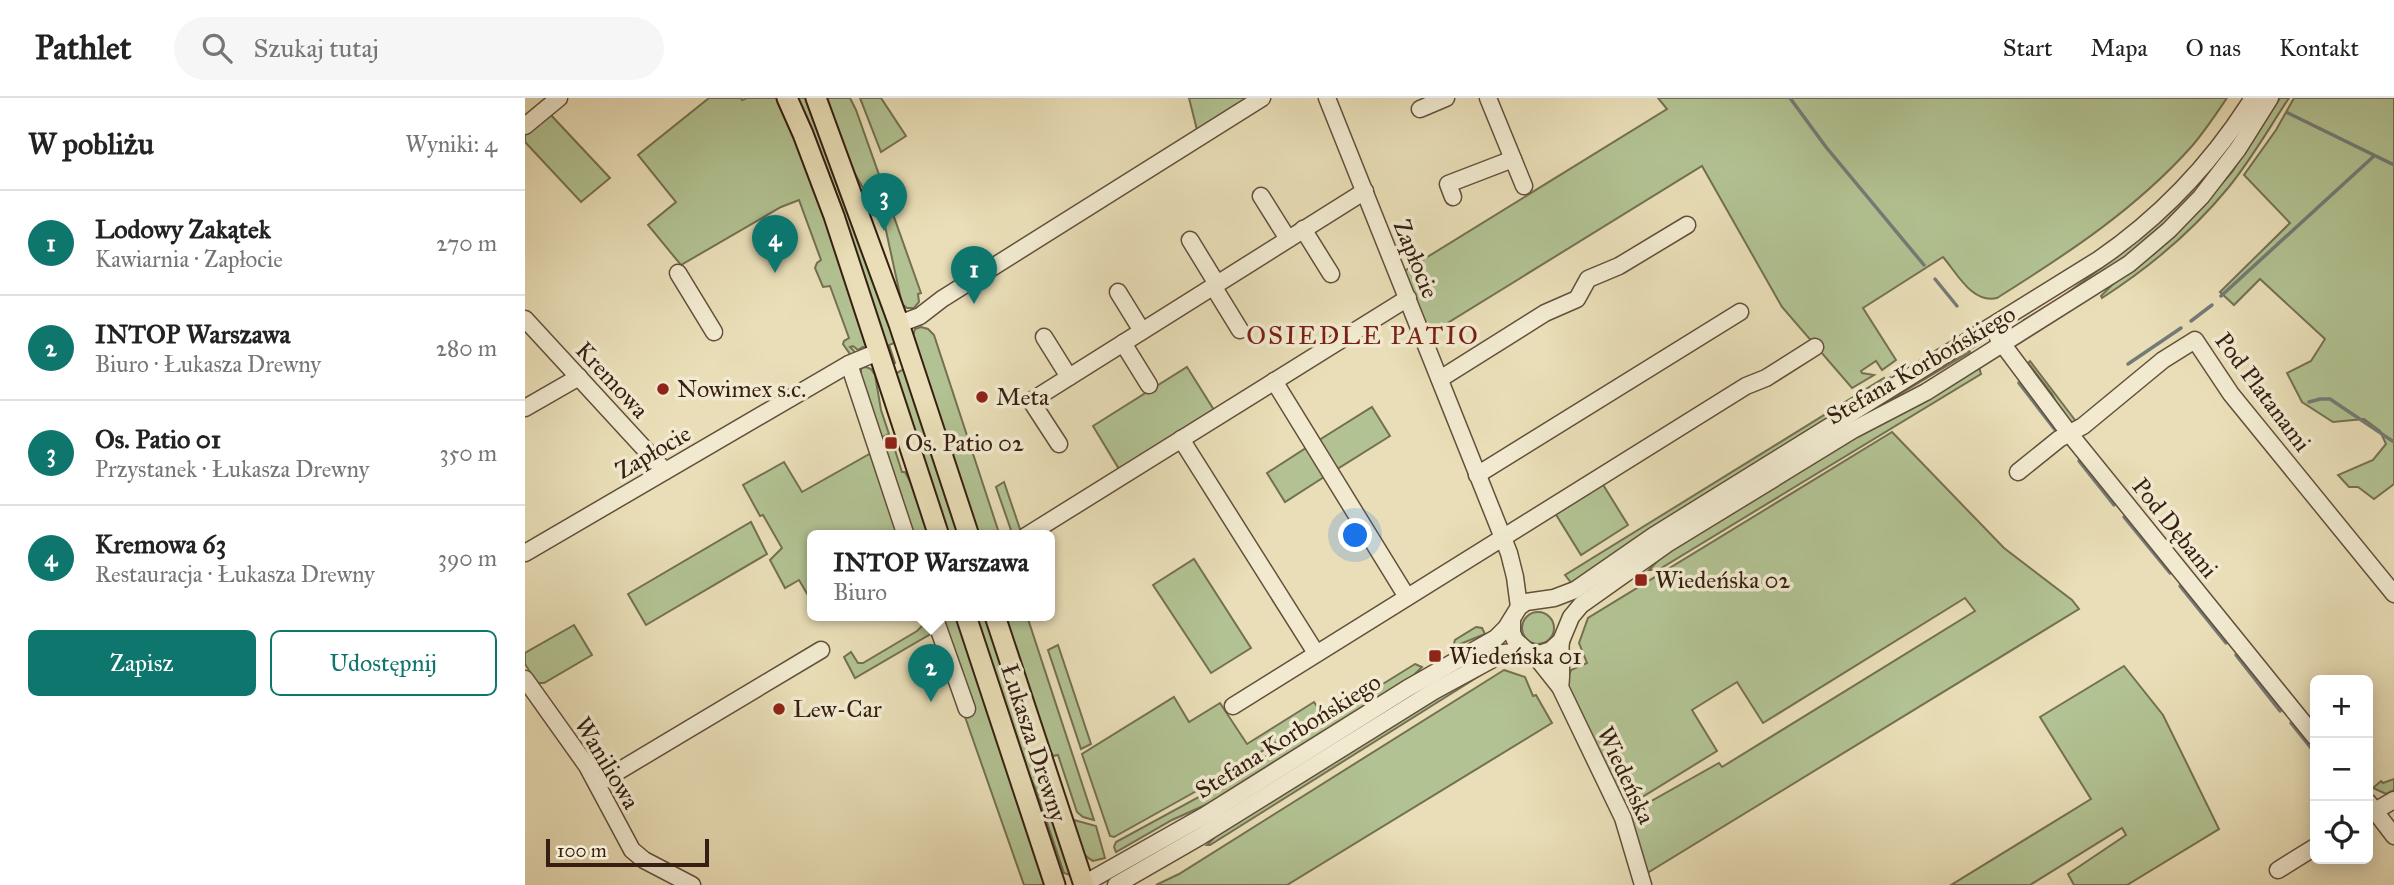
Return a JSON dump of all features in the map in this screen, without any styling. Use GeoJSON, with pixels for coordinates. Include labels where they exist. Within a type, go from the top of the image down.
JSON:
{"type":"FeatureCollection","features":[{"type":"Feature","properties":{"kind":"main road"},"geometry":{"type":"LineString","coordinates":[[787,98],[834,216],[937,530]]}},
{"type":"Feature","properties":{"kind":"main road"},"geometry":{"type":"LineString","coordinates":[[816,98],[899,324],[966,530]]}},
{"type":"Feature","properties":{"kind":"main road","name":"Łukasza Drewny"},"geometry":{"type":"LineString","coordinates":[[968,621],[1055,885]]}},
{"type":"Feature","properties":{"kind":"main road","name":"Łukasza Drewny"},"geometry":{"type":"LineString","coordinates":[[997,621],[1083,885]]}},
{"type":"Feature","properties":{"kind":"street"},"geometry":{"type":"LineString","coordinates":[[525,126],[559,98]]}},
{"type":"Feature","properties":{"kind":"street"},"geometry":{"type":"LineString","coordinates":[[899,324],[921,316],[942,299],[1262,98]]}},
{"type":"Feature","properties":{"kind":"street","name":"Zapłocie"},"geometry":{"type":"LineString","coordinates":[[1327,98],[1509,553],[1515,577],[1515,613]]}},
{"type":"Feature","properties":{"kind":"street"},"geometry":{"type":"LineString","coordinates":[[1420,109],[1446,98]]}},
{"type":"Feature","properties":{"kind":"street"},"geometry":{"type":"LineString","coordinates":[[1488,98],[1524,186]]}},
{"type":"Feature","properties":{"kind":"street","name":"Stefana Korbońskiego"},"geometry":{"type":"LineString","coordinates":[[1083,885],[1204,816],[1408,688],[1496,638],[1515,613],[1539,600],[1575,590],[1653,536],[2098,260],[2159,213],[2207,164],[2253,98]]}},
{"type":"Feature","properties":{"kind":"street","name":"Stefana Korbońskiego"},"geometry":{"type":"LineString","coordinates":[[1116,885],[1201,836],[1418,699],[1504,653],[1551,650],[1563,638],[1571,617],[1581,605],[1667,544],[1853,430],[1926,392],[2113,275],[2169,230],[2220,174],[2270,98]]}},
{"type":"Feature","properties":{"kind":"street"},"geometry":{"type":"LineString","coordinates":[[1453,197],[1448,184],[1513,159]]}},
{"type":"Feature","properties":{"kind":"street"},"geometry":{"type":"LineString","coordinates":[[1059,444],[1031,401],[1365,191]]}},
{"type":"Feature","properties":{"kind":"street"},"geometry":{"type":"LineString","coordinates":[[1261,196],[1287,239]]}},
{"type":"Feature","properties":{"kind":"street"},"geometry":{"type":"LineString","coordinates":[[1440,379],[1545,313],[1577,299],[1588,279],[1629,261],[1687,225]]}},
{"type":"Feature","properties":{"kind":"street"},"geometry":{"type":"LineString","coordinates":[[1303,229],[1331,274]]}},
{"type":"Feature","properties":{"kind":"street"},"geometry":{"type":"LineString","coordinates":[[1190,240],[1240,330]]}},
{"type":"Feature","properties":{"kind":"street"},"geometry":{"type":"LineString","coordinates":[[678,273],[714,332]]}},
{"type":"Feature","properties":{"kind":"street"},"geometry":{"type":"LineString","coordinates":[[1118,292],[1142,331]]}},
{"type":"Feature","properties":{"kind":"street"},"geometry":{"type":"LineString","coordinates":[[1036,530],[1408,298]]}},
{"type":"Feature","properties":{"kind":"street"},"geometry":{"type":"LineString","coordinates":[[1477,475],[1740,312]]}},
{"type":"Feature","properties":{"kind":"street","name":"Kremowa"},"geometry":{"type":"LineString","coordinates":[[525,319],[665,471]]}},
{"type":"Feature","properties":{"kind":"street","name":"Pod Dębami"},"geometry":{"type":"LineString","coordinates":[[1990,328],[2069,433],[2310,731]]}},
{"type":"Feature","properties":{"kind":"street"},"geometry":{"type":"LineString","coordinates":[[1044,337],[1069,377]]}},
{"type":"Feature","properties":{"kind":"street","name":"Pod Platanami"},"geometry":{"type":"LineString","coordinates":[[2069,433],[2083,426],[2163,360],[2195,340],[2231,394],[2394,594]]}},
{"type":"Feature","properties":{"kind":"street"},"geometry":{"type":"LineString","coordinates":[[1123,343],[1149,385]]}},
{"type":"Feature","properties":{"kind":"street"},"geometry":{"type":"LineString","coordinates":[[1233,706],[1734,394],[1766,378],[1815,347]]}},
{"type":"Feature","properties":{"kind":"street","name":"Zapłocie"},"geometry":{"type":"LineString","coordinates":[[525,553],[849,364],[879,352]]}},
{"type":"Feature","properties":{"kind":"street"},"geometry":{"type":"LineString","coordinates":[[849,364],[904,530]]}},
{"type":"Feature","properties":{"kind":"street"},"geometry":{"type":"LineString","coordinates":[[525,408],[579,377]]}},
{"type":"Feature","properties":{"kind":"street"},"geometry":{"type":"LineString","coordinates":[[1274,381],[1407,597]]}},
{"type":"Feature","properties":{"kind":"street"},"geometry":{"type":"LineString","coordinates":[[2018,472],[2069,433]]}},
{"type":"Feature","properties":{"kind":"street"},"geometry":{"type":"LineString","coordinates":[[1181,439],[1316,653]]}},
{"type":"Feature","properties":{"kind":"street","name":"Zapłocie"},"geometry":{"type":"LineString","coordinates":[[1509,553],[1539,600]]}},
{"type":"Feature","properties":{"kind":"street"},"geometry":{"type":"LineString","coordinates":[[1539,600],[1553,603],[1564,617],[1563,638]]}},
{"type":"Feature","properties":{"kind":"street"},"geometry":{"type":"LineString","coordinates":[[1515,613],[1512,633],[1515,640],[1533,653]]}},
{"type":"Feature","properties":{"kind":"street"},"geometry":{"type":"LineString","coordinates":[[936,621],[967,709]]}},
{"type":"Feature","properties":{"kind":"street","name":"Wiedeńska"},"geometry":{"type":"LineString","coordinates":[[1560,687],[1563,638]]}},
{"type":"Feature","properties":{"kind":"street"},"geometry":{"type":"LineString","coordinates":[[597,784],[821,650]]}},
{"type":"Feature","properties":{"kind":"street","name":"Wiedeńska"},"geometry":{"type":"LineString","coordinates":[[1533,653],[1560,687],[1623,818],[1643,885]]}},
{"type":"Feature","properties":{"kind":"street","name":"Waniliowa"},"geometry":{"type":"LineString","coordinates":[[525,679],[597,784],[632,850],[643,860],[670,868],[692,885]]}},
{"type":"Feature","properties":{"kind":"street"},"geometry":{"type":"LineString","coordinates":[[2373,808],[2394,800]]}},
{"type":"Feature","properties":{"kind":"street"},"geometry":{"type":"LineString","coordinates":[[2373,812],[2394,836]]}},
{"type":"Feature","properties":{"kind":"street"},"geometry":{"type":"LineString","coordinates":[[2278,870],[2310,850]]}},
{"type":"Feature","properties":{"kind":"green space"},"geometry":{"type":"Polygon","coordinates":[[[709,98],[779,98],[817,192],[867,345],[858,350],[850,347],[856,353],[852,357],[843,344],[849,338],[830,286],[823,287],[815,268],[821,260],[799,200],[781,207],[681,265],[648,225],[676,202],[638,155],[709,98]]]}},
{"type":"Feature","properties":{"kind":"green space"},"geometry":{"type":"Polygon","coordinates":[[[794,98],[809,98],[897,342],[889,345],[895,363],[890,364],[794,98]]]}},
{"type":"Feature","properties":{"kind":"green space"},"geometry":{"type":"Polygon","coordinates":[[[824,98],[850,98],[856,110],[921,293],[918,294],[919,302],[914,308],[907,308],[902,304],[885,226],[882,226],[874,202],[871,202],[854,172],[824,98]]]}},
{"type":"Feature","properties":{"kind":"green space"},"geometry":{"type":"Polygon","coordinates":[[[860,98],[881,98],[906,136],[881,152],[860,98]]]}},
{"type":"Feature","properties":{"kind":"green space"},"geometry":{"type":"Polygon","coordinates":[[[1189,98],[1248,98],[1197,130],[1189,98]]]}},
{"type":"Feature","properties":{"kind":"green space"},"geometry":{"type":"Polygon","coordinates":[[[1658,98],[2227,98],[2192,146],[2148,190],[2075,247],[1997,298],[1988,299],[1973,292],[1943,257],[1863,308],[1896,360],[1882,370],[1876,361],[1861,371],[1874,375],[1852,388],[1782,307],[1702,166],[1428,335],[1403,272],[1667,109],[1658,98]]]}},
{"type":"Feature","properties":{"kind":"green space"},"geometry":{"type":"Polygon","coordinates":[[[2260,98],[2238,138],[2194,196],[2136,251],[2026,323],[2024,320],[2062,297],[2120,254],[2260,98]]]}},
{"type":"Feature","properties":{"kind":"green space"},"geometry":{"type":"Polygon","coordinates":[[[2280,98],[2289,98],[2244,166],[2214,204],[2169,248],[2102,298],[2117,280],[2154,254],[2175,235],[2206,202],[2232,172],[2280,98]]]}},
{"type":"Feature","properties":{"kind":"green space"},"geometry":{"type":"Polygon","coordinates":[[[2294,98],[2394,98],[2394,484],[2374,499],[2358,487],[2349,487],[2338,475],[2373,460],[2386,444],[2380,431],[2364,419],[2333,422],[2302,402],[2287,373],[2311,361],[2325,339],[2260,279],[2234,305],[2220,292],[2290,223],[2244,175],[2276,130],[2294,98]]]}},
{"type":"Feature","properties":{"kind":"green space"},"geometry":{"type":"Polygon","coordinates":[[[549,113],[610,178],[581,202],[525,142],[525,132],[549,113]]]}},
{"type":"Feature","properties":{"kind":"green space"},"geometry":{"type":"Polygon","coordinates":[[[915,329],[928,329],[934,335],[998,530],[974,530],[913,336],[915,329]]]}},
{"type":"Feature","properties":{"kind":"green space"},"geometry":{"type":"Polygon","coordinates":[[[1968,349],[1970,352],[1670,532],[1968,349]]]}},
{"type":"Feature","properties":{"kind":"green space"},"geometry":{"type":"Polygon","coordinates":[[[2030,361],[2078,424],[2066,422],[2052,394],[2028,363],[2030,361]]]}},
{"type":"Feature","properties":{"kind":"green space"},"geometry":{"type":"Polygon","coordinates":[[[866,367],[875,375],[881,410],[889,434],[879,439],[858,374],[861,373],[861,368],[866,367]]]}},
{"type":"Feature","properties":{"kind":"green space"},"geometry":{"type":"Polygon","coordinates":[[[1187,367],[1214,410],[1119,469],[1093,426],[1187,367]]]}},
{"type":"Feature","properties":{"kind":"green space"},"geometry":{"type":"Polygon","coordinates":[[[1979,367],[1981,374],[1658,570],[1649,570],[1663,555],[1860,434],[1979,367]]]}},
{"type":"Feature","properties":{"kind":"green space"},"geometry":{"type":"Polygon","coordinates":[[[904,369],[959,530],[944,530],[893,375],[904,369]]]}},
{"type":"Feature","properties":{"kind":"green space"},"geometry":{"type":"Polygon","coordinates":[[[1891,377],[1878,390],[1573,585],[1565,575],[1884,378],[1885,380],[1891,377]]]}},
{"type":"Feature","properties":{"kind":"green space"},"geometry":{"type":"Polygon","coordinates":[[[1372,407],[1390,436],[1334,471],[1316,442],[1372,407]]]}},
{"type":"Feature","properties":{"kind":"green space"},"geometry":{"type":"Polygon","coordinates":[[[1892,432],[2004,548],[2072,600],[2079,609],[1644,875],[1623,808],[1637,809],[1719,763],[1722,767],[1975,611],[1965,598],[1763,723],[1737,682],[1692,710],[1717,751],[1639,799],[1630,801],[1617,797],[1566,682],[1571,670],[1587,663],[1579,643],[1588,618],[1892,432]]]}},
{"type":"Feature","properties":{"kind":"green space"},"geometry":{"type":"Polygon","coordinates":[[[888,440],[891,448],[894,447],[902,472],[905,472],[919,498],[930,530],[910,530],[880,442],[888,440]]]}},
{"type":"Feature","properties":{"kind":"green space"},"geometry":{"type":"Polygon","coordinates":[[[1306,448],[1324,477],[1285,502],[1267,473],[1306,448]]]}},
{"type":"Feature","properties":{"kind":"green space"},"geometry":{"type":"Polygon","coordinates":[[[873,452],[898,530],[807,530],[807,594],[799,580],[785,588],[770,560],[782,548],[743,485],[784,462],[802,492],[873,452]]]}},
{"type":"Feature","properties":{"kind":"green space"},"geometry":{"type":"Polygon","coordinates":[[[1004,482],[1020,530],[1011,530],[996,487],[1004,482]]]}},
{"type":"Feature","properties":{"kind":"green space"},"geometry":{"type":"Polygon","coordinates":[[[1602,483],[1628,525],[1581,555],[1555,513],[1602,483]]]}},
{"type":"Feature","properties":{"kind":"green space"},"geometry":{"type":"Polygon","coordinates":[[[751,522],[767,554],[646,625],[628,594],[751,522]]]}},
{"type":"Feature","properties":{"kind":"green space"},"geometry":{"type":"Polygon","coordinates":[[[1194,559],[1251,648],[1211,673],[1153,585],[1194,559]]]}},
{"type":"Feature","properties":{"kind":"green space"},"geometry":{"type":"Polygon","coordinates":[[[1538,612],[1549,617],[1554,628],[1549,639],[1538,644],[1527,639],[1522,628],[1527,617],[1538,612]]]}},
{"type":"Feature","properties":{"kind":"green space"},"geometry":{"type":"Polygon","coordinates":[[[921,621],[931,621],[934,632],[855,678],[844,657],[851,652],[858,663],[863,663],[923,625],[921,621]]]}},
{"type":"Feature","properties":{"kind":"green space"},"geometry":{"type":"Polygon","coordinates":[[[941,621],[960,621],[1047,885],[1024,885],[964,714],[941,621]]]}},
{"type":"Feature","properties":{"kind":"green space"},"geometry":{"type":"Polygon","coordinates":[[[975,621],[990,621],[1070,875],[1064,873],[1036,790],[1014,741],[975,621]]]}},
{"type":"Feature","properties":{"kind":"green space"},"geometry":{"type":"Polygon","coordinates":[[[1005,621],[1029,621],[1094,820],[1077,812],[1058,755],[1053,756],[1039,727],[1005,621]]]}},
{"type":"Feature","properties":{"kind":"green space"},"geometry":{"type":"Polygon","coordinates":[[[574,625],[592,655],[544,683],[537,683],[525,664],[525,653],[574,625]]]}},
{"type":"Feature","properties":{"kind":"green space"},"geometry":{"type":"Polygon","coordinates":[[[1476,627],[1482,628],[1485,634],[1453,647],[1455,640],[1476,627]]]}},
{"type":"Feature","properties":{"kind":"green space"},"geometry":{"type":"Polygon","coordinates":[[[1058,645],[1091,744],[1081,749],[1048,650],[1058,645]]]}},
{"type":"Feature","properties":{"kind":"green space"},"geometry":{"type":"Polygon","coordinates":[[[1500,663],[1207,845],[1220,832],[1427,701],[1500,663]]]}},
{"type":"Feature","properties":{"kind":"green space"},"geometry":{"type":"Polygon","coordinates":[[[1415,664],[1422,667],[1406,683],[1214,801],[1172,820],[1116,852],[1116,842],[1210,791],[1415,664]]]}},
{"type":"Feature","properties":{"kind":"green space"},"geometry":{"type":"Polygon","coordinates":[[[2124,666],[2163,715],[2219,829],[2127,885],[2074,885],[2068,874],[2126,835],[2122,828],[2030,885],[1951,885],[2091,799],[2040,717],[2124,666]]]}},
{"type":"Feature","properties":{"kind":"green space"},"geometry":{"type":"Polygon","coordinates":[[[1504,670],[1525,677],[1533,696],[1536,695],[1552,723],[1287,885],[1156,885],[1179,874],[1504,670]]]}},
{"type":"Feature","properties":{"kind":"green space"},"geometry":{"type":"Polygon","coordinates":[[[1174,697],[1189,722],[1220,703],[1247,744],[1314,702],[1322,714],[1209,784],[1114,837],[1110,836],[1082,754],[1174,697]]]}},
{"type":"Feature","properties":{"kind":"green space"},"geometry":{"type":"Polygon","coordinates":[[[2394,779],[2394,790],[2386,794],[2373,788],[2381,781],[2383,783],[2394,779]]]}},
{"type":"Feature","properties":{"kind":"green space"},"geometry":{"type":"Polygon","coordinates":[[[1074,820],[1096,826],[1105,858],[1093,861],[1083,853],[1078,844],[1074,820]]]}},
{"type":"Feature","properties":{"kind":"waterway"},"geometry":{"type":"LineString","coordinates":[[1790,98],[1826,147],[1924,265]]}},
{"type":"Feature","properties":{"kind":"waterway"},"geometry":{"type":"LineString","coordinates":[[2288,113],[2394,165]]}},
{"type":"Feature","properties":{"kind":"waterway"},"geometry":{"type":"LineString","coordinates":[[2221,296],[2374,156]]}},
{"type":"Feature","properties":{"kind":"waterway"},"geometry":{"type":"LineString","coordinates":[[1935,279],[1957,306]]}},
{"type":"Feature","properties":{"kind":"waterway"},"geometry":{"type":"LineString","coordinates":[[2191,321],[2212,305]]}},
{"type":"Feature","properties":{"kind":"waterway"},"geometry":{"type":"LineString","coordinates":[[2128,364],[2181,328]]}},
{"type":"Feature","properties":{"kind":"waterway"},"geometry":{"type":"LineString","coordinates":[[2019,383],[2056,431]]}},
{"type":"Feature","properties":{"kind":"waterway"},"geometry":{"type":"LineString","coordinates":[[2309,402],[2330,399],[2394,442]]}},
{"type":"Feature","properties":{"kind":"waterway"},"geometry":{"type":"LineString","coordinates":[[2079,461],[2114,505]]}},
{"type":"Feature","properties":{"kind":"waterway"},"geometry":{"type":"LineString","coordinates":[[2124,517],[2170,573]]}},
{"type":"Feature","properties":{"kind":"waterway"},"geometry":{"type":"LineString","coordinates":[[2180,586],[2226,643]]}},
{"type":"Feature","properties":{"kind":"waterway"},"geometry":{"type":"LineString","coordinates":[[2236,655],[2280,711]]}},
{"type":"Feature","properties":{"kind":"waterway"},"geometry":{"type":"LineString","coordinates":[[2291,723],[2310,747]]}},
{"type":"Feature","properties":{"kind":"place","name":"Os. Patio 01"},"geometry":{"type":"Point","coordinates":[884,231]}},
{"type":"Feature","properties":{"kind":"place","name":"Kremowa 63"},"geometry":{"type":"Point","coordinates":[775,273]}},
{"type":"Feature","properties":{"kind":"place","name":"Lodowy Zakątek"},"geometry":{"type":"Point","coordinates":[974,304]}},
{"type":"Feature","properties":{"kind":"place","name":"Nowimex s.c."},"geometry":{"type":"Point","coordinates":[663,389]}},
{"type":"Feature","properties":{"kind":"place","name":"Meta"},"geometry":{"type":"Point","coordinates":[982,397]}},
{"type":"Feature","properties":{"kind":"place","name":"Os. Patio 02"},"geometry":{"type":"Point","coordinates":[891,443]}},
{"type":"Feature","properties":{"kind":"place","name":"Wiedeńska 02"},"geometry":{"type":"Point","coordinates":[1641,580]}},
{"type":"Feature","properties":{"kind":"place","name":"Wiedeńska 01"},"geometry":{"type":"Point","coordinates":[1435,656]}},
{"type":"Feature","properties":{"kind":"place","name":"INTOP Warszawa"},"geometry":{"type":"Point","coordinates":[931,702]}},
{"type":"Feature","properties":{"kind":"place","name":"Lew-Car"},"geometry":{"type":"Point","coordinates":[779,709]}},
{"type":"Feature","properties":{"kind":"district","name":"OSIEDLE PATIO"},"geometry":{"type":"Point","coordinates":[1363,335]}}]}
